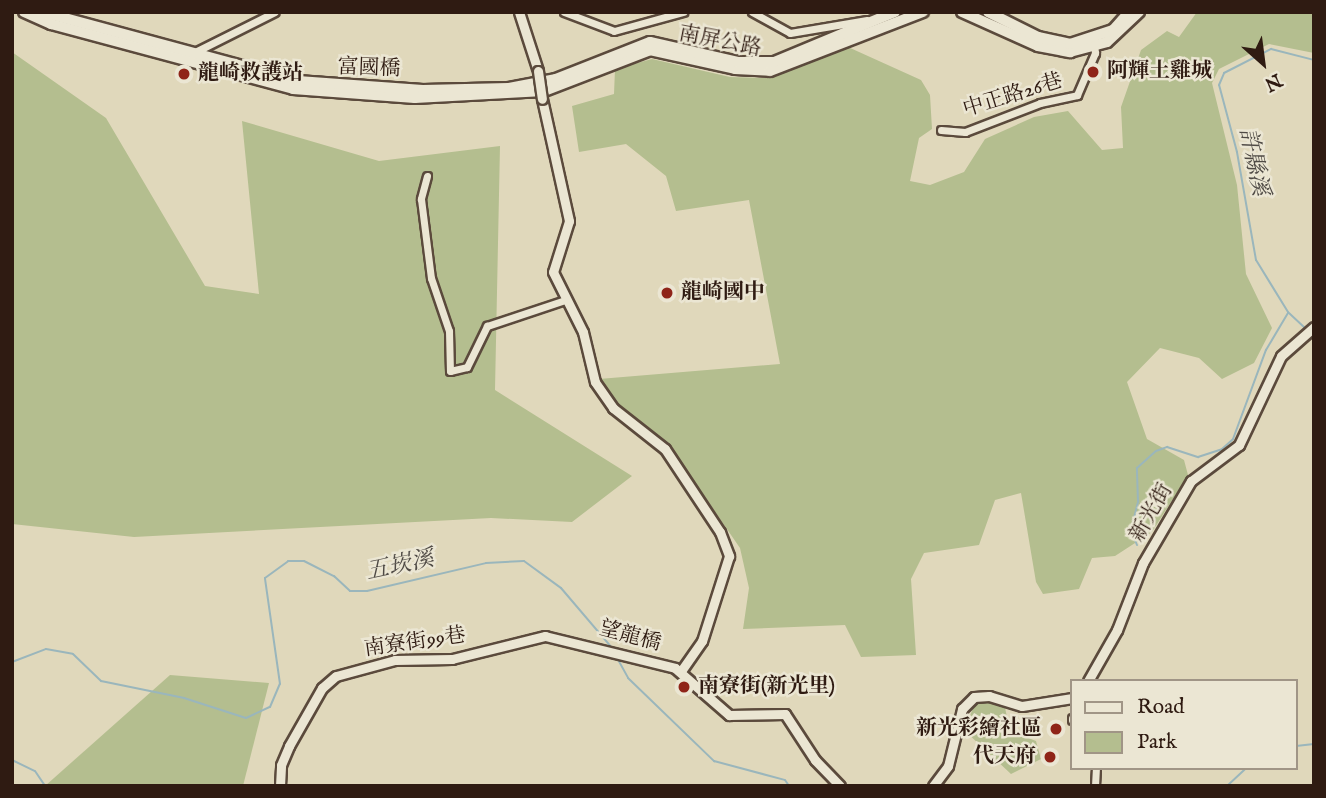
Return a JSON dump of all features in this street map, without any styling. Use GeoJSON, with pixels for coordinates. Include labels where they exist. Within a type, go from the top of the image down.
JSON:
{"type":"FeatureCollection","features":[{"type":"Feature","properties":{"kind":"main road"},"geometry":{"type":"LineString","coordinates":[[24,12],[51,24],[187,57]]}},
{"type":"Feature","properties":{"kind":"main road"},"geometry":{"type":"LineString","coordinates":[[42,12],[149,38],[187,57]]}},
{"type":"Feature","properties":{"kind":"main road"},"geometry":{"type":"LineString","coordinates":[[900,15],[923,12]]}},
{"type":"Feature","properties":{"kind":"main road"},"geometry":{"type":"LineString","coordinates":[[962,12],[1051,50],[1094,44],[1117,36],[1139,12]]}},
{"type":"Feature","properties":{"kind":"main road"},"geometry":{"type":"LineString","coordinates":[[988,12],[1050,41],[1070,44],[1094,44],[1113,30],[1129,12]]}},
{"type":"Feature","properties":{"kind":"main road","name":"南屏公路"},"geometry":{"type":"LineString","coordinates":[[525,89],[650,42],[738,62],[787,59],[883,17],[900,15]]}},
{"type":"Feature","properties":{"kind":"main road","name":"南屏公路"},"geometry":{"type":"LineString","coordinates":[[525,89],[558,87],[650,50],[735,69],[771,71],[900,15]]}},
{"type":"Feature","properties":{"kind":"main road","name":"富國橋"},"geometry":{"type":"LineString","coordinates":[[187,57],[330,87],[525,89]]}},
{"type":"Feature","properties":{"kind":"street"},"geometry":{"type":"LineString","coordinates":[[187,57],[275,12]]}},
{"type":"Feature","properties":{"kind":"street"},"geometry":{"type":"LineString","coordinates":[[519,12],[538,71],[569,221],[553,265],[565,300],[583,332],[601,396],[665,449],[726,543],[727,572],[702,641],[681,671],[729,715],[789,716],[815,760],[840,786]]}},
{"type":"Feature","properties":{"kind":"street"},"geometry":{"type":"LineString","coordinates":[[564,12],[614,31],[683,12]]}},
{"type":"Feature","properties":{"kind":"street"},"geometry":{"type":"LineString","coordinates":[[752,12],[790,33],[883,17]]}},
{"type":"Feature","properties":{"kind":"street","name":"中正路26巷"},"geometry":{"type":"LineString","coordinates":[[941,130],[965,132],[1040,103],[1077,95],[1085,85],[1094,44]]}},
{"type":"Feature","properties":{"kind":"street"},"geometry":{"type":"LineString","coordinates":[[427,176],[421,199],[431,278],[449,331],[450,371],[467,367],[486,326],[565,300]]}},
{"type":"Feature","properties":{"kind":"street","name":"新光街"},"geometry":{"type":"LineString","coordinates":[[1089,679],[1116,630],[1143,564],[1186,489],[1239,445],[1277,366],[1291,347],[1314,327]]}},
{"type":"Feature","properties":{"kind":"street","name":"南寮街99巷"},"geometry":{"type":"LineString","coordinates":[[280,786],[281,765],[289,747],[322,688],[336,676],[395,660],[452,659],[535,637],[582,642]]}},
{"type":"Feature","properties":{"kind":"street","name":"望龍橋"},"geometry":{"type":"LineString","coordinates":[[582,642],[668,665],[681,671]]}},
{"type":"Feature","properties":{"kind":"street"},"geometry":{"type":"LineString","coordinates":[[933,786],[948,766],[962,709],[974,697],[989,696],[1022,706],[1070,698]]}},
{"type":"Feature","properties":{"kind":"green space"},"geometry":{"type":"Polygon","coordinates":[[[1197,12],[1314,12],[1314,53],[1269,44],[1219,69],[1212,83],[1237,185],[1246,274],[1272,328],[1254,363],[1222,379],[1199,358],[1160,348],[1127,382],[1147,439],[1184,460],[1188,475],[1152,532],[1115,556],[1092,558],[1079,589],[1043,594],[1036,582],[1021,493],[995,500],[979,545],[924,553],[911,579],[916,655],[861,657],[845,625],[743,629],[749,588],[740,548],[669,445],[610,398],[599,379],[780,364],[749,200],[676,211],[666,176],[626,144],[579,152],[572,106],[614,94],[615,69],[652,59],[730,77],[766,78],[848,47],[921,80],[930,95],[932,129],[919,138],[910,181],[930,185],[964,172],[985,139],[1034,117],[1068,111],[1102,150],[1123,148],[1121,107],[1141,50],[1167,31],[1179,37],[1197,12]]]}},
{"type":"Feature","properties":{"kind":"green space"},"geometry":{"type":"Polygon","coordinates":[[[12,52],[106,118],[205,286],[259,294],[242,121],[379,161],[500,146],[495,390],[632,476],[572,522],[491,518],[134,537],[12,524],[12,52]]]}},
{"type":"Feature","properties":{"kind":"green space"},"geometry":{"type":"Polygon","coordinates":[[[170,675],[269,683],[243,786],[45,786],[170,675]]]}},
{"type":"Feature","properties":{"kind":"green space"},"geometry":{"type":"Polygon","coordinates":[[[983,699],[1004,703],[1010,731],[1036,741],[1041,759],[1011,774],[964,730],[974,706],[983,699]]]}},
{"type":"Feature","properties":{"kind":"waterway","name":"許縣溪"},"geometry":{"type":"LineString","coordinates":[[1305,328],[1288,312],[1256,260],[1237,152],[1219,85],[1224,73],[1271,49],[1314,60]]}},
{"type":"Feature","properties":{"kind":"waterway"},"geometry":{"type":"LineString","coordinates":[[1137,545],[1131,530],[1138,501],[1137,468],[1156,451],[1167,447],[1198,457],[1222,449],[1233,439],[1266,350],[1288,313]]}},
{"type":"Feature","properties":{"kind":"waterway","name":"五崁溪"},"geometry":{"type":"LineString","coordinates":[[12,662],[46,649],[73,654],[101,681],[184,698],[246,718],[270,707],[280,684],[265,578],[288,561],[304,561],[334,576],[350,591],[367,591],[486,563],[524,561],[561,588],[612,648]]}},
{"type":"Feature","properties":{"kind":"waterway","name":"五崁溪"},"geometry":{"type":"LineString","coordinates":[[616,656],[628,678],[714,761],[785,780],[789,786]]}},
{"type":"Feature","properties":{"kind":"waterway","name":"許縣溪"},"geometry":{"type":"LineString","coordinates":[[1298,746],[1314,744]]}},
{"type":"Feature","properties":{"kind":"waterway","name":"五崁溪"},"geometry":{"type":"LineString","coordinates":[[12,760],[35,771],[45,786]]}},
{"type":"Feature","properties":{"kind":"waterway","name":"許縣溪"},"geometry":{"type":"LineString","coordinates":[[1227,786],[1244,770]]}},
{"type":"Feature","properties":{"kind":"place","name":"阿輝土雞城"},"geometry":{"type":"Point","coordinates":[1093,72]}},
{"type":"Feature","properties":{"kind":"place","name":"龍崎救護站"},"geometry":{"type":"Point","coordinates":[184,74]}},
{"type":"Feature","properties":{"kind":"place","name":"龍崎國中"},"geometry":{"type":"Point","coordinates":[667,293]}},
{"type":"Feature","properties":{"kind":"place","name":"南寮街(新光里)"},"geometry":{"type":"Point","coordinates":[684,687]}},
{"type":"Feature","properties":{"kind":"place","name":"新光彩繪社區"},"geometry":{"type":"Point","coordinates":[1056,729]}},
{"type":"Feature","properties":{"kind":"place","name":"代天府"},"geometry":{"type":"Point","coordinates":[1050,757]}}]}
